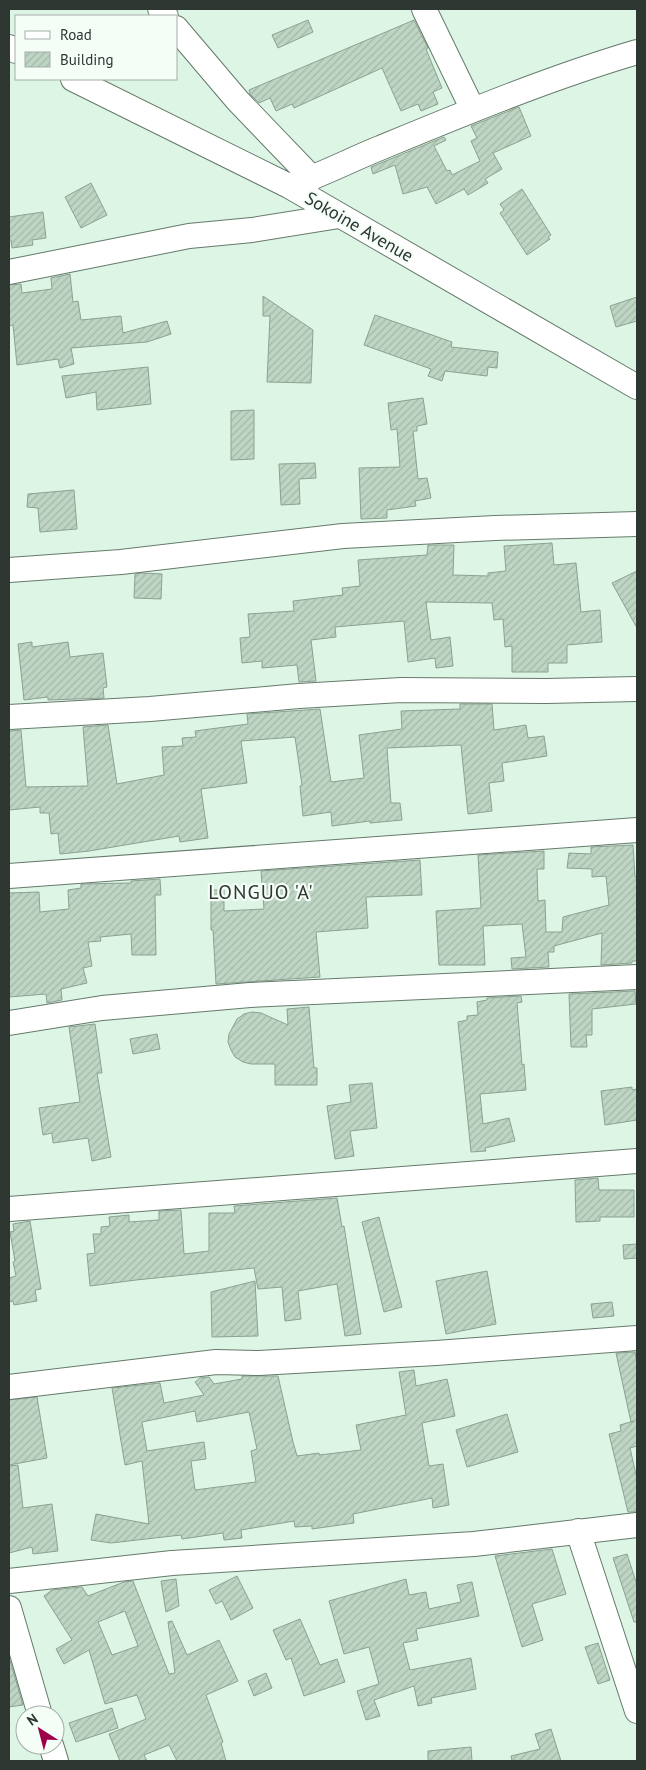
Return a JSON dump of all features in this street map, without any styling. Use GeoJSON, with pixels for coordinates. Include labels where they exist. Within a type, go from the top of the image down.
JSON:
{"type":"FeatureCollection","features":[{"type":"Feature","properties":{"kind":"street"},"geometry":{"type":"LineString","coordinates":[[424,9],[473,110]]}},
{"type":"Feature","properties":{"kind":"street"},"geometry":{"type":"LineString","coordinates":[[178,30],[238,101],[312,178]]}},
{"type":"Feature","properties":{"kind":"street"},"geometry":{"type":"LineString","coordinates":[[289,186],[473,110],[584,68],[637,52]]}},
{"type":"Feature","properties":{"kind":"street","name":"Sokoine Avenue"},"geometry":{"type":"LineString","coordinates":[[75,80],[289,186],[637,387]]}},
{"type":"Feature","properties":{"kind":"street"},"geometry":{"type":"LineString","coordinates":[[9,272],[189,236],[252,230],[339,216]]}},
{"type":"Feature","properties":{"kind":"street"},"geometry":{"type":"LineString","coordinates":[[9,570],[121,562],[343,536],[495,528],[637,524]]}},
{"type":"Feature","properties":{"kind":"street"},"geometry":{"type":"LineString","coordinates":[[9,717],[150,709],[299,696],[401,690],[546,691],[637,689]]}},
{"type":"Feature","properties":{"kind":"street"},"geometry":{"type":"LineString","coordinates":[[9,876],[637,830]]}},
{"type":"Feature","properties":{"kind":"street"},"geometry":{"type":"LineString","coordinates":[[9,1023],[102,1008],[250,995],[637,977]]}},
{"type":"Feature","properties":{"kind":"street"},"geometry":{"type":"LineString","coordinates":[[9,1209],[637,1161]]}},
{"type":"Feature","properties":{"kind":"street"},"geometry":{"type":"LineString","coordinates":[[9,1387],[216,1362],[259,1363],[426,1354],[637,1338]]}},
{"type":"Feature","properties":{"kind":"street"},"geometry":{"type":"LineString","coordinates":[[9,1581],[172,1563],[474,1544],[637,1525]]}},
{"type":"Feature","properties":{"kind":"street"},"geometry":{"type":"LineString","coordinates":[[578,1531],[637,1711]]}},
{"type":"Feature","properties":{"kind":"street"},"geometry":{"type":"LineString","coordinates":[[9,1608],[37,1705]]}},
{"type":"Feature","properties":{"kind":"building"},"geometry":{"type":"Polygon","coordinates":[[[308,20],[313,32],[278,48],[272,35],[308,20]]]}},
{"type":"Feature","properties":{"kind":"building"},"geometry":{"type":"Polygon","coordinates":[[[414,20],[428,48],[426,49],[442,88],[433,92],[438,104],[421,111],[418,104],[401,111],[382,68],[294,108],[292,104],[276,111],[270,98],[259,103],[250,94],[249,90],[414,20]]]}},
{"type":"Feature","properties":{"kind":"building"},"geometry":{"type":"Polygon","coordinates":[[[519,107],[531,136],[493,153],[502,169],[485,179],[488,183],[468,195],[464,189],[436,204],[427,187],[403,194],[395,165],[373,174],[371,167],[444,137],[446,140],[434,146],[447,171],[450,170],[452,175],[480,161],[471,141],[477,138],[471,126],[519,107]]]}},
{"type":"Feature","properties":{"kind":"building"},"geometry":{"type":"Polygon","coordinates":[[[91,183],[107,215],[81,228],[65,197],[91,183]]]}},
{"type":"Feature","properties":{"kind":"building"},"geometry":{"type":"Polygon","coordinates":[[[522,189],[551,235],[548,237],[550,239],[527,255],[500,213],[504,210],[500,204],[522,189]]]}},
{"type":"Feature","properties":{"kind":"building"},"geometry":{"type":"Polygon","coordinates":[[[43,212],[46,238],[32,240],[33,245],[12,248],[11,240],[9,240],[9,217],[43,212]]]}},
{"type":"Feature","properties":{"kind":"building"},"geometry":{"type":"Polygon","coordinates":[[[70,274],[73,302],[78,301],[81,320],[121,316],[123,333],[167,321],[171,334],[147,342],[71,348],[74,364],[60,368],[58,359],[17,365],[13,325],[9,326],[9,285],[21,284],[22,293],[52,289],[51,278],[70,274]]]}},
{"type":"Feature","properties":{"kind":"building"},"geometry":{"type":"Polygon","coordinates":[[[263,296],[313,330],[311,383],[267,382],[270,316],[263,316],[263,296]]]}},
{"type":"Feature","properties":{"kind":"building"},"geometry":{"type":"Polygon","coordinates":[[[637,297],[637,321],[616,327],[610,306],[637,297]]]}},
{"type":"Feature","properties":{"kind":"building"},"geometry":{"type":"Polygon","coordinates":[[[375,315],[452,342],[451,347],[498,352],[497,368],[488,367],[487,376],[445,371],[442,381],[428,376],[431,369],[364,345],[375,315]]]}},
{"type":"Feature","properties":{"kind":"building"},"geometry":{"type":"Polygon","coordinates":[[[148,367],[151,404],[97,410],[96,392],[66,398],[62,376],[148,367]]]}},
{"type":"Feature","properties":{"kind":"building"},"geometry":{"type":"Polygon","coordinates":[[[423,398],[427,424],[417,426],[417,431],[413,431],[418,479],[427,478],[431,498],[415,501],[416,506],[387,510],[387,518],[361,519],[359,468],[400,467],[397,429],[391,430],[388,403],[423,398]]]}},
{"type":"Feature","properties":{"kind":"building"},"geometry":{"type":"Polygon","coordinates":[[[254,410],[254,459],[231,460],[231,411],[254,410]]]}},
{"type":"Feature","properties":{"kind":"building"},"geometry":{"type":"Polygon","coordinates":[[[315,463],[316,478],[299,479],[300,504],[281,505],[279,464],[315,463]]]}},
{"type":"Feature","properties":{"kind":"building"},"geometry":{"type":"Polygon","coordinates":[[[74,490],[77,529],[40,532],[38,508],[27,507],[28,494],[74,490]]]}},
{"type":"Feature","properties":{"kind":"building"},"geometry":{"type":"Polygon","coordinates":[[[552,543],[554,565],[576,563],[581,612],[600,610],[602,642],[567,645],[567,663],[548,663],[548,672],[512,672],[512,646],[505,647],[503,619],[494,620],[492,603],[426,602],[431,640],[450,637],[453,666],[436,668],[435,658],[408,662],[404,621],[335,627],[336,637],[311,640],[316,681],[299,682],[297,665],[262,668],[262,661],[242,663],[240,638],[250,637],[248,614],[294,611],[293,601],[343,595],[342,588],[360,586],[358,560],[427,555],[428,545],[454,545],[453,575],[488,576],[488,573],[506,571],[504,546],[552,543]]]}},
{"type":"Feature","properties":{"kind":"building"},"geometry":{"type":"Polygon","coordinates":[[[637,571],[637,628],[612,583],[637,571]]]}},
{"type":"Feature","properties":{"kind":"building"},"geometry":{"type":"Polygon","coordinates":[[[135,574],[162,574],[161,599],[134,598],[135,574]]]}},
{"type":"Feature","properties":{"kind":"building"},"geometry":{"type":"Polygon","coordinates":[[[32,642],[32,647],[68,642],[70,657],[103,653],[107,687],[103,688],[104,698],[48,700],[48,697],[24,700],[18,644],[32,642]]]}},
{"type":"Feature","properties":{"kind":"building"},"geometry":{"type":"Polygon","coordinates":[[[460,704],[492,704],[494,730],[526,725],[528,738],[544,736],[547,756],[502,763],[504,781],[489,783],[492,811],[468,814],[461,745],[387,748],[391,803],[400,803],[402,820],[370,823],[370,821],[332,826],[331,812],[303,816],[300,786],[302,785],[295,737],[241,741],[247,783],[201,789],[208,838],[180,842],[179,836],[60,854],[58,833],[51,834],[49,813],[40,813],[40,807],[9,810],[9,731],[21,730],[26,787],[88,786],[83,727],[108,725],[117,784],[164,775],[162,747],[183,746],[182,738],[196,737],[195,731],[248,724],[247,714],[320,709],[331,782],[364,778],[359,735],[402,729],[401,711],[460,709],[460,704]]]}},
{"type":"Feature","properties":{"kind":"building"},"geometry":{"type":"Polygon","coordinates":[[[633,845],[635,877],[637,876],[637,961],[601,965],[602,933],[554,946],[554,952],[548,952],[549,967],[512,969],[511,958],[526,957],[522,924],[483,926],[485,965],[439,965],[436,911],[481,908],[478,855],[544,851],[544,869],[537,869],[538,901],[545,900],[546,932],[562,932],[563,917],[609,905],[606,876],[592,877],[592,869],[567,868],[569,853],[591,854],[591,847],[633,845]]]}},
{"type":"Feature","properties":{"kind":"building"},"geometry":{"type":"Polygon","coordinates":[[[420,860],[422,895],[366,897],[368,928],[316,932],[320,977],[216,984],[213,930],[211,930],[211,890],[224,890],[224,911],[264,909],[261,871],[420,860]]]}},
{"type":"Feature","properties":{"kind":"building"},"geometry":{"type":"Polygon","coordinates":[[[160,879],[161,895],[155,895],[156,955],[132,955],[131,934],[100,937],[101,941],[88,942],[92,966],[83,968],[87,983],[61,989],[62,1000],[47,1003],[46,994],[9,997],[9,893],[39,892],[40,912],[69,909],[68,890],[81,888],[81,884],[131,883],[131,881],[160,879]]]}},
{"type":"Feature","properties":{"kind":"building"},"geometry":{"type":"Polygon","coordinates":[[[635,991],[636,1004],[592,1009],[592,1035],[586,1035],[587,1047],[571,1047],[569,994],[635,991]]]}},
{"type":"Feature","properties":{"kind":"building"},"geometry":{"type":"Polygon","coordinates":[[[521,996],[522,1002],[517,1003],[526,1090],[480,1094],[483,1124],[509,1118],[515,1141],[485,1148],[486,1151],[471,1152],[458,1022],[467,1020],[467,1016],[478,1015],[477,1002],[487,1000],[487,998],[521,996]]]}},
{"type":"Feature","properties":{"kind":"building"},"geometry":{"type":"Polygon","coordinates":[[[309,1007],[314,1068],[317,1068],[317,1085],[275,1085],[275,1064],[251,1064],[235,1057],[228,1042],[229,1034],[237,1019],[244,1014],[252,1012],[261,1013],[288,1025],[287,1009],[309,1007]]]}},
{"type":"Feature","properties":{"kind":"building"},"geometry":{"type":"Polygon","coordinates":[[[95,1024],[102,1073],[97,1073],[111,1157],[92,1161],[88,1138],[53,1143],[52,1133],[43,1135],[39,1108],[80,1102],[69,1027],[95,1024]]]}},
{"type":"Feature","properties":{"kind":"building"},"geometry":{"type":"Polygon","coordinates":[[[157,1034],[160,1049],[133,1054],[130,1039],[157,1034]]]}},
{"type":"Feature","properties":{"kind":"building"},"geometry":{"type":"Polygon","coordinates":[[[372,1083],[377,1128],[350,1131],[354,1156],[335,1159],[327,1106],[351,1102],[349,1085],[372,1083]]]}},
{"type":"Feature","properties":{"kind":"building"},"geometry":{"type":"Polygon","coordinates":[[[632,1087],[632,1090],[637,1089],[637,1120],[605,1125],[601,1091],[632,1087]]]}},
{"type":"Feature","properties":{"kind":"building"},"geometry":{"type":"Polygon","coordinates":[[[598,1178],[599,1190],[634,1190],[634,1217],[600,1217],[600,1221],[576,1222],[575,1180],[598,1178]]]}},
{"type":"Feature","properties":{"kind":"building"},"geometry":{"type":"Polygon","coordinates":[[[337,1198],[342,1227],[344,1226],[361,1334],[345,1336],[337,1284],[298,1291],[301,1319],[285,1321],[282,1287],[258,1289],[254,1268],[90,1286],[87,1254],[95,1253],[93,1234],[101,1234],[101,1227],[110,1226],[109,1217],[129,1215],[129,1222],[159,1220],[159,1211],[181,1210],[184,1254],[209,1251],[209,1213],[235,1213],[234,1206],[337,1198]]]}},
{"type":"Feature","properties":{"kind":"building"},"geometry":{"type":"Polygon","coordinates":[[[379,1217],[402,1307],[384,1312],[362,1222],[379,1217]]]}},
{"type":"Feature","properties":{"kind":"building"},"geometry":{"type":"Polygon","coordinates":[[[30,1221],[41,1289],[35,1290],[37,1301],[14,1305],[13,1301],[9,1302],[9,1278],[16,1276],[10,1232],[14,1231],[13,1224],[30,1221]]]}},
{"type":"Feature","properties":{"kind":"building"},"geometry":{"type":"Polygon","coordinates":[[[637,1244],[637,1258],[624,1259],[623,1245],[637,1244]]]}},
{"type":"Feature","properties":{"kind":"building"},"geometry":{"type":"Polygon","coordinates":[[[487,1271],[496,1324],[446,1334],[436,1281],[487,1271]]]}},
{"type":"Feature","properties":{"kind":"building"},"geometry":{"type":"Polygon","coordinates":[[[255,1281],[258,1336],[212,1337],[211,1292],[255,1281]]]}},
{"type":"Feature","properties":{"kind":"building"},"geometry":{"type":"Polygon","coordinates":[[[612,1302],[614,1316],[593,1318],[591,1304],[612,1302]]]}},
{"type":"Feature","properties":{"kind":"building"},"geometry":{"type":"Polygon","coordinates":[[[635,1352],[637,1363],[637,1446],[630,1448],[637,1479],[637,1512],[628,1512],[609,1434],[621,1431],[620,1425],[631,1422],[616,1353],[635,1352]]]}},
{"type":"Feature","properties":{"kind":"building"},"geometry":{"type":"Polygon","coordinates":[[[414,1370],[416,1386],[447,1379],[455,1416],[422,1423],[429,1466],[443,1464],[449,1505],[433,1508],[432,1498],[353,1514],[354,1523],[312,1529],[312,1526],[295,1527],[294,1521],[241,1530],[242,1538],[224,1540],[223,1533],[182,1539],[181,1535],[111,1543],[91,1540],[96,1514],[149,1524],[142,1461],[125,1465],[112,1388],[160,1383],[164,1403],[204,1395],[195,1382],[200,1378],[209,1377],[214,1384],[242,1379],[242,1376],[278,1376],[297,1456],[319,1453],[319,1455],[361,1450],[356,1425],[406,1415],[399,1372],[414,1370]],[[195,1411],[142,1422],[147,1451],[204,1442],[206,1459],[191,1461],[195,1490],[256,1482],[251,1451],[257,1449],[249,1412],[197,1422],[195,1411]]]}},
{"type":"Feature","properties":{"kind":"building"},"geometry":{"type":"Polygon","coordinates":[[[37,1397],[47,1458],[9,1465],[9,1400],[37,1397]]]}},
{"type":"Feature","properties":{"kind":"building"},"geometry":{"type":"Polygon","coordinates":[[[507,1414],[518,1452],[467,1467],[456,1430],[507,1414]]]}},
{"type":"Feature","properties":{"kind":"building"},"geometry":{"type":"Polygon","coordinates":[[[18,1465],[23,1508],[52,1504],[58,1551],[33,1554],[32,1547],[9,1553],[9,1466],[18,1465]]]}},
{"type":"Feature","properties":{"kind":"building"},"geometry":{"type":"Polygon","coordinates":[[[552,1549],[566,1594],[532,1604],[543,1640],[522,1647],[495,1556],[552,1549]]]}},
{"type":"Feature","properties":{"kind":"building"},"geometry":{"type":"Polygon","coordinates":[[[627,1554],[637,1585],[637,1622],[634,1622],[613,1558],[627,1554]]]}},
{"type":"Feature","properties":{"kind":"building"},"geometry":{"type":"Polygon","coordinates":[[[237,1576],[253,1608],[231,1620],[222,1601],[216,1604],[209,1590],[237,1576]]]}},
{"type":"Feature","properties":{"kind":"building"},"geometry":{"type":"Polygon","coordinates":[[[176,1579],[179,1606],[166,1612],[161,1581],[176,1579]]]}},
{"type":"Feature","properties":{"kind":"building"},"geometry":{"type":"Polygon","coordinates":[[[406,1579],[409,1595],[426,1592],[429,1609],[461,1602],[457,1585],[472,1582],[479,1616],[416,1629],[418,1640],[403,1643],[410,1670],[471,1658],[476,1689],[431,1698],[432,1703],[418,1706],[414,1686],[374,1700],[380,1716],[366,1720],[357,1691],[379,1684],[369,1647],[344,1654],[329,1601],[406,1579]]]}},
{"type":"Feature","properties":{"kind":"building"},"geometry":{"type":"Polygon","coordinates":[[[133,1581],[169,1674],[175,1673],[168,1622],[172,1621],[187,1655],[219,1640],[238,1681],[206,1695],[223,1742],[221,1743],[226,1761],[177,1761],[169,1745],[144,1755],[147,1761],[120,1761],[109,1734],[146,1719],[137,1695],[105,1704],[89,1650],[64,1664],[56,1649],[72,1640],[44,1596],[52,1590],[82,1587],[88,1596],[124,1582],[133,1581]],[[125,1611],[98,1622],[112,1655],[138,1646],[125,1611]]]}},
{"type":"Feature","properties":{"kind":"building"},"geometry":{"type":"Polygon","coordinates":[[[300,1619],[320,1665],[337,1659],[345,1682],[304,1696],[291,1658],[286,1660],[273,1630],[300,1619]]]}},
{"type":"Feature","properties":{"kind":"building"},"geometry":{"type":"Polygon","coordinates":[[[598,1643],[610,1680],[598,1684],[585,1647],[598,1643]]]}},
{"type":"Feature","properties":{"kind":"building"},"geometry":{"type":"Polygon","coordinates":[[[9,1657],[23,1705],[9,1707],[9,1657]]]}},
{"type":"Feature","properties":{"kind":"building"},"geometry":{"type":"Polygon","coordinates":[[[266,1673],[272,1688],[254,1696],[248,1681],[266,1673]]]}},
{"type":"Feature","properties":{"kind":"building"},"geometry":{"type":"Polygon","coordinates":[[[112,1708],[118,1728],[76,1742],[69,1723],[112,1708]]]}},
{"type":"Feature","properties":{"kind":"building"},"geometry":{"type":"Polygon","coordinates":[[[551,1729],[561,1761],[512,1761],[511,1756],[540,1749],[535,1734],[551,1729]]]}},
{"type":"Feature","properties":{"kind":"building"},"geometry":{"type":"Polygon","coordinates":[[[471,1747],[472,1761],[428,1761],[428,1751],[471,1747]]]}},
{"type":"Feature","properties":{"kind":"district","name":"LONGUO 'A'"},"geometry":{"type":"Point","coordinates":[261,892]}}]}
